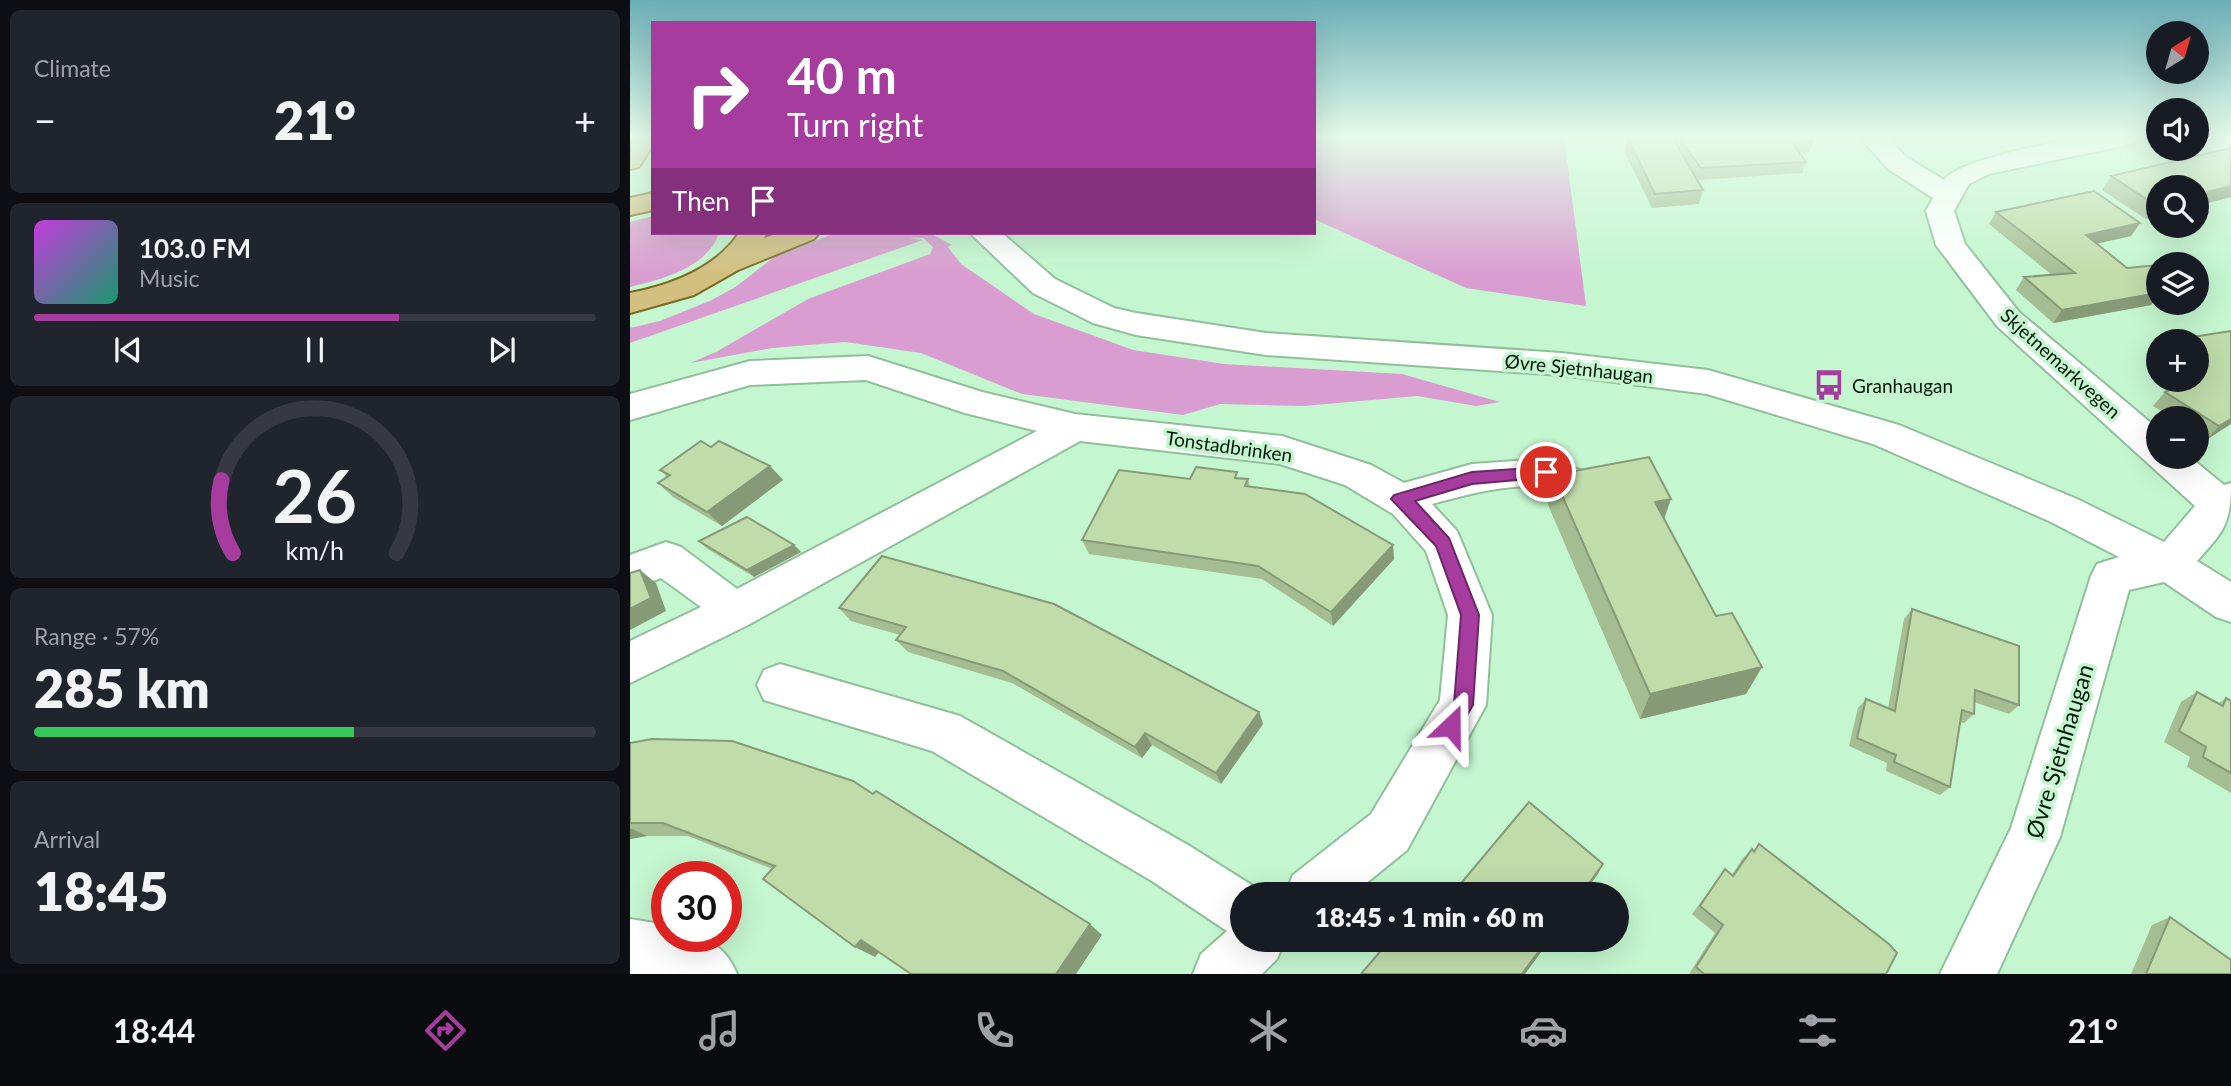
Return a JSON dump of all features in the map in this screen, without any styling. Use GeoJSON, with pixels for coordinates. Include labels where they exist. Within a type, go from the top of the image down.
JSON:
{"type":"FeatureCollection","features":[{"type":"Feature","properties":{"kind":"main road"},"geometry":{"type":"LineString","coordinates":[[630,207],[651,202]]}},
{"type":"Feature","properties":{"kind":"main road"},"geometry":{"type":"LineString","coordinates":[[727,264],[748,244],[752,235]]}},
{"type":"Feature","properties":{"kind":"main road"},"geometry":{"type":"LineString","coordinates":[[630,303],[669,293],[727,264],[799,235]]}},
{"type":"Feature","properties":{"kind":"street"},"geometry":{"type":"LineString","coordinates":[[1928,182],[1948,195],[1955,182]]}},
{"type":"Feature","properties":{"kind":"street","name":"Skjetnemarkvegen"},"geometry":{"type":"LineString","coordinates":[[1948,195],[1940,211],[1951,245],[2008,319],[2146,440]]}},
{"type":"Feature","properties":{"kind":"street","name":"Øvre Sjetnhaugan"},"geometry":{"type":"LineString","coordinates":[[987,235],[1044,286],[1104,316],[1136,324],[1266,344],[1561,363],[1708,382],[1886,433],[2063,510],[2169,564],[2231,604]]}},
{"type":"Feature","properties":{"kind":"street","name":"Tonstadbrinken"},"geometry":{"type":"LineString","coordinates":[[630,407],[750,373],[868,368],[978,404],[1075,427],[1282,450],[1358,475],[1407,503],[1443,543],[1470,615],[1463,705],[1389,832],[1327,882]]}},
{"type":"Feature","properties":{"kind":"street"},"geometry":{"type":"LineString","coordinates":[[630,663],[733,612],[1075,427]]}},
{"type":"Feature","properties":{"kind":"street"},"geometry":{"type":"LineString","coordinates":[[2169,564],[2225,500],[2182,469]]}},
{"type":"Feature","properties":{"kind":"street"},"geometry":{"type":"LineString","coordinates":[[1399,499],[1472,478],[1546,472],[1572,482]]}},
{"type":"Feature","properties":{"kind":"street"},"geometry":{"type":"LineString","coordinates":[[630,572],[666,559],[714,593],[733,612]]}},
{"type":"Feature","properties":{"kind":"street","name":"Øvre Sjetnhaugan"},"geometry":{"type":"LineString","coordinates":[[1968,974],[2034,837],[2112,576],[2169,564]]}},
{"type":"Feature","properties":{"kind":"street"},"geometry":{"type":"LineString","coordinates":[[780,685],[943,732],[1170,863],[1230,903]]}},
{"type":"Feature","properties":{"kind":"street"},"geometry":{"type":"LineString","coordinates":[[630,947],[675,954],[709,974]]}},
{"type":"Feature","properties":{"kind":"street"},"geometry":{"type":"LineString","coordinates":[[1221,974],[1245,952]]}},
{"type":"Feature","properties":{"kind":"shaded area"},"geometry":{"type":"Polygon","coordinates":[[[1316,182],[1570,182],[1586,306],[1466,288],[1316,220],[1316,182]]]}},
{"type":"Feature","properties":{"kind":"shaded area"},"geometry":{"type":"Polygon","coordinates":[[[651,217],[651,235],[718,235],[705,255],[694,263],[669,276],[630,287],[630,222],[651,217]]]}},
{"type":"Feature","properties":{"kind":"shaded area"},"geometry":{"type":"Polygon","coordinates":[[[830,235],[934,235],[952,245],[948,247],[961,264],[1034,314],[1133,350],[1224,364],[1402,374],[1500,402],[1476,406],[1417,396],[1303,406],[1220,404],[1183,415],[1022,394],[921,353],[845,342],[772,348],[690,363],[716,352],[808,299],[930,254],[933,247],[923,238],[909,238],[923,240],[630,343],[630,328],[660,321],[712,300],[737,286],[774,257],[830,235]]]}},
{"type":"Feature","properties":{"kind":"building"},"geometry":{"type":"Polygon","coordinates":[[[1649,182],[1699,182],[1703,190],[1655,194],[1649,182]]]}},
{"type":"Feature","properties":{"kind":"building"},"geometry":{"type":"Polygon","coordinates":[[[2121,182],[2146,182],[2146,199],[2121,182]]]}},
{"type":"Feature","properties":{"kind":"building"},"geometry":{"type":"Polygon","coordinates":[[[2209,182],[2231,182],[2231,186],[2209,192],[2209,182]]]}},
{"type":"Feature","properties":{"kind":"building"},"geometry":{"type":"Polygon","coordinates":[[[2094,191],[2140,223],[2086,235],[2127,268],[2146,266],[2146,295],[2062,310],[2024,277],[2075,273],[1996,212],[2094,191]]]}},
{"type":"Feature","properties":{"kind":"building"},"geometry":{"type":"Polygon","coordinates":[[[2231,331],[2231,419],[2219,426],[2209,420],[2209,406],[2187,406],[2165,392],[2209,392],[2209,334],[2231,331]]]}},
{"type":"Feature","properties":{"kind":"building"},"geometry":{"type":"Polygon","coordinates":[[[701,441],[711,447],[719,441],[770,466],[707,512],[658,483],[670,475],[660,470],[701,441]]]}},
{"type":"Feature","properties":{"kind":"building"},"geometry":{"type":"Polygon","coordinates":[[[1649,457],[1671,499],[1655,502],[1716,616],[1732,613],[1762,667],[1650,694],[1553,475],[1649,457]]]}},
{"type":"Feature","properties":{"kind":"building"},"geometry":{"type":"Polygon","coordinates":[[[1196,467],[1237,472],[1235,478],[1248,479],[1245,486],[1305,494],[1393,545],[1331,612],[1258,566],[1082,540],[1119,470],[1190,479],[1196,467]]]}},
{"type":"Feature","properties":{"kind":"building"},"geometry":{"type":"Polygon","coordinates":[[[747,517],[794,545],[747,570],[699,541],[747,517]]]}},
{"type":"Feature","properties":{"kind":"building"},"geometry":{"type":"Polygon","coordinates":[[[882,556],[1054,604],[1259,712],[1216,773],[1145,733],[1135,747],[1003,671],[896,640],[906,627],[839,608],[882,556]]]}},
{"type":"Feature","properties":{"kind":"building"},"geometry":{"type":"Polygon","coordinates":[[[640,570],[651,598],[630,609],[630,573],[640,570]]]}},
{"type":"Feature","properties":{"kind":"building"},"geometry":{"type":"Polygon","coordinates":[[[1912,609],[2019,646],[2019,705],[1975,690],[1974,714],[1962,710],[1950,787],[1894,762],[1896,755],[1857,738],[1866,699],[1895,711],[1912,609]]]}},
{"type":"Feature","properties":{"kind":"building"},"geometry":{"type":"Polygon","coordinates":[[[2197,692],[2223,706],[2226,698],[2231,701],[2231,773],[2203,757],[2206,747],[2179,731],[2197,692]]]}},
{"type":"Feature","properties":{"kind":"building"},"geometry":{"type":"Polygon","coordinates":[[[652,739],[732,741],[853,781],[873,794],[876,791],[1090,924],[1056,974],[911,974],[861,940],[855,947],[763,879],[775,866],[663,823],[630,823],[630,743],[652,739]]]}},
{"type":"Feature","properties":{"kind":"building"},"geometry":{"type":"Polygon","coordinates":[[[1529,802],[1603,864],[1590,882],[1462,882],[1529,802]]]}},
{"type":"Feature","properties":{"kind":"building"},"geometry":{"type":"Polygon","coordinates":[[[1759,844],[1889,944],[1897,953],[1886,974],[1704,974],[1696,967],[1723,925],[1700,906],[1725,869],[1733,876],[1752,849],[1754,852],[1759,844]]]}},
{"type":"Feature","properties":{"kind":"building"},"geometry":{"type":"Polygon","coordinates":[[[2170,917],[2231,960],[2231,974],[2146,974],[2170,917]]]}},
{"type":"Feature","properties":{"kind":"building"},"geometry":{"type":"Polygon","coordinates":[[[1380,952],[1538,952],[1522,974],[1361,974],[1380,952]]]}},
{"type":"Feature","properties":{"kind":"place","name":"Granhaugan"},"geometry":{"type":"Point","coordinates":[1829,385]}},
{"type":"Feature","properties":{"kind":"route"},"geometry":{"type":"LineString","coordinates":[[1451,726],[1463,705],[1470,615],[1443,543],[1407,503],[1399,499],[1472,478],[1546,472]]}}]}
